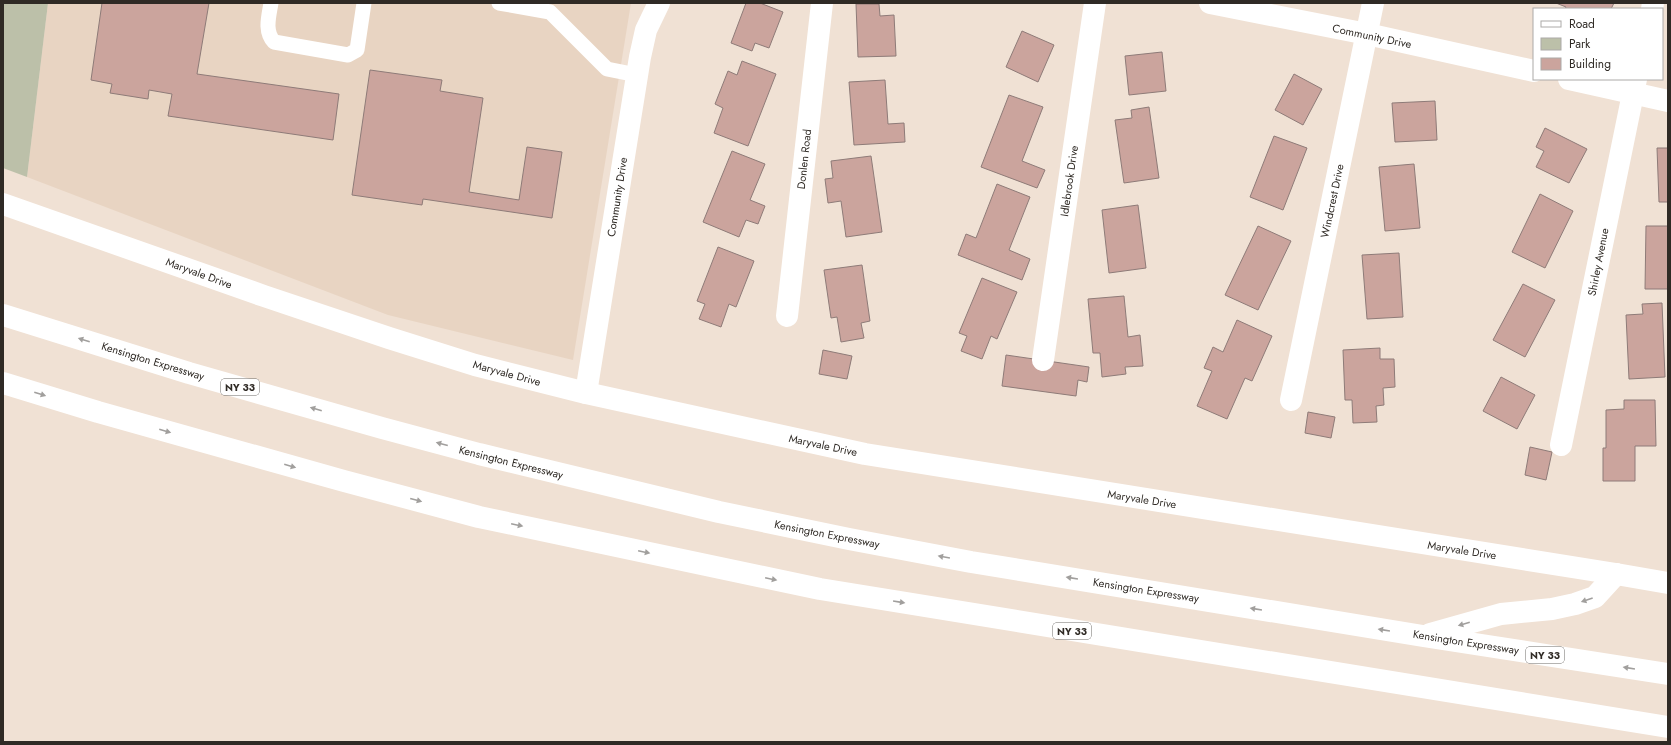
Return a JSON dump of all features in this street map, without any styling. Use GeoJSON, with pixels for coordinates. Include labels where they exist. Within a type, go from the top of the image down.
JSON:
{"type":"FeatureCollection","features":[{"type":"Feature","properties":{"kind":"main road","name":"Community Drive"},"geometry":{"type":"LineString","coordinates":[[586,393],[637,75],[646,30],[659,3]]}},
{"type":"Feature","properties":{"kind":"main road","name":"Donlen Road"},"geometry":{"type":"LineString","coordinates":[[786,316],[822,3]]}},
{"type":"Feature","properties":{"kind":"main road","name":"Idlebrook Drive"},"geometry":{"type":"LineString","coordinates":[[1043,360],[1095,3]]}},
{"type":"Feature","properties":{"kind":"main road","name":"Community Drive"},"geometry":{"type":"LineString","coordinates":[[1210,3],[1367,34],[1533,71]]}},
{"type":"Feature","properties":{"kind":"main road","name":"Windcrest Drive"},"geometry":{"type":"LineString","coordinates":[[1291,400],[1373,3]]}},
{"type":"Feature","properties":{"kind":"main road"},"geometry":{"type":"LineString","coordinates":[[1577,80],[1634,86],[1668,101]]}},
{"type":"Feature","properties":{"kind":"main road","name":"Shirley Avenue"},"geometry":{"type":"LineString","coordinates":[[1561,445],[1634,86]]}},
{"type":"Feature","properties":{"kind":"main road","name":"Maryvale Drive"},"geometry":{"type":"LineString","coordinates":[[3,204],[264,296],[382,335],[475,365],[586,393],[865,454],[1668,582]]}},
{"type":"Feature","properties":{"kind":"main road","name":"Kensington Expressway"},"geometry":{"type":"LineString","coordinates":[[3,315],[189,373],[382,428],[487,456],[719,512],[849,539],[972,562],[1423,636],[1668,674]]}},
{"type":"Feature","properties":{"kind":"main road","name":"NY 33"},"geometry":{"type":"LineString","coordinates":[[3,383],[190,438],[479,517],[820,589],[1668,727]]}},
{"type":"Feature","properties":{"kind":"main road"},"geometry":{"type":"LineString","coordinates":[[1423,636],[1501,614],[1552,609],[1575,604],[1595,597],[1616,574]]}},
{"type":"Feature","properties":{"kind":"lane"},"geometry":{"type":"LineString","coordinates":[[271,3],[268,30],[269,37],[274,42],[348,55],[357,50],[364,3]]}},
{"type":"Feature","properties":{"kind":"lane"},"geometry":{"type":"LineString","coordinates":[[499,3],[550,12],[607,69],[637,75]]}},
{"type":"Feature","properties":{"kind":"shaded area"},"geometry":{"type":"Polygon","coordinates":[[[48,3],[631,3],[573,360],[388,315],[27,177],[48,3]]]}},
{"type":"Feature","properties":{"kind":"green space"},"geometry":{"type":"Polygon","coordinates":[[[3,3],[48,3],[27,177],[3,168],[3,3]]]}},
{"type":"Feature","properties":{"kind":"building"},"geometry":{"type":"Polygon","coordinates":[[[102,3],[209,3],[197,74],[339,94],[333,140],[168,116],[172,94],[149,90],[148,99],[110,93],[112,84],[91,80],[102,3]]]}},
{"type":"Feature","properties":{"kind":"building"},"geometry":{"type":"Polygon","coordinates":[[[746,3],[760,3],[783,12],[769,48],[755,43],[752,51],[731,43],[746,3]]]}},
{"type":"Feature","properties":{"kind":"building"},"geometry":{"type":"Polygon","coordinates":[[[1556,3],[1614,3],[1612,8],[1566,7],[1556,3]]]}},
{"type":"Feature","properties":{"kind":"building"},"geometry":{"type":"Polygon","coordinates":[[[856,4],[879,4],[880,16],[894,15],[896,56],[858,57],[856,4]]]}},
{"type":"Feature","properties":{"kind":"building"},"geometry":{"type":"Polygon","coordinates":[[[1022,31],[1054,45],[1038,82],[1006,67],[1022,31]]]}},
{"type":"Feature","properties":{"kind":"building"},"geometry":{"type":"Polygon","coordinates":[[[1162,52],[1166,91],[1129,95],[1125,56],[1162,52]]]}},
{"type":"Feature","properties":{"kind":"building"},"geometry":{"type":"Polygon","coordinates":[[[742,61],[776,74],[748,146],[714,133],[723,108],[715,104],[728,71],[737,75],[742,61]]]}},
{"type":"Feature","properties":{"kind":"building"},"geometry":{"type":"Polygon","coordinates":[[[370,70],[442,80],[440,91],[483,98],[469,192],[519,200],[527,147],[562,152],[552,218],[423,199],[422,205],[352,195],[370,70]]]}},
{"type":"Feature","properties":{"kind":"building"},"geometry":{"type":"Polygon","coordinates":[[[1294,74],[1322,89],[1303,125],[1275,110],[1294,74]]]}},
{"type":"Feature","properties":{"kind":"building"},"geometry":{"type":"Polygon","coordinates":[[[885,80],[888,124],[904,123],[905,142],[854,145],[849,82],[885,80]]]}},
{"type":"Feature","properties":{"kind":"building"},"geometry":{"type":"Polygon","coordinates":[[[1009,95],[1043,107],[1022,161],[1045,170],[1037,188],[981,167],[1009,95]]]}},
{"type":"Feature","properties":{"kind":"building"},"geometry":{"type":"Polygon","coordinates":[[[1435,101],[1437,140],[1395,142],[1392,103],[1435,101]]]}},
{"type":"Feature","properties":{"kind":"building"},"geometry":{"type":"Polygon","coordinates":[[[1149,107],[1159,178],[1124,183],[1115,120],[1132,118],[1131,110],[1149,107]]]}},
{"type":"Feature","properties":{"kind":"building"},"geometry":{"type":"Polygon","coordinates":[[[1545,128],[1587,149],[1569,183],[1536,167],[1544,151],[1536,147],[1545,128]]]}},
{"type":"Feature","properties":{"kind":"building"},"geometry":{"type":"Polygon","coordinates":[[[1274,136],[1307,148],[1283,210],[1250,197],[1274,136]]]}},
{"type":"Feature","properties":{"kind":"building"},"geometry":{"type":"Polygon","coordinates":[[[1657,148],[1668,148],[1668,202],[1659,202],[1657,148]]]}},
{"type":"Feature","properties":{"kind":"building"},"geometry":{"type":"Polygon","coordinates":[[[732,151],[765,164],[750,200],[765,206],[758,224],[746,220],[739,237],[703,222],[732,151]]]}},
{"type":"Feature","properties":{"kind":"building"},"geometry":{"type":"Polygon","coordinates":[[[871,156],[882,232],[846,237],[841,201],[828,203],[825,179],[833,178],[831,161],[871,156]]]}},
{"type":"Feature","properties":{"kind":"building"},"geometry":{"type":"Polygon","coordinates":[[[1414,164],[1420,228],[1385,231],[1379,167],[1414,164]]]}},
{"type":"Feature","properties":{"kind":"building"},"geometry":{"type":"Polygon","coordinates":[[[997,184],[1030,197],[1009,250],[1030,259],[1022,280],[958,255],[966,234],[976,238],[997,184]]]}},
{"type":"Feature","properties":{"kind":"building"},"geometry":{"type":"Polygon","coordinates":[[[1540,194],[1573,211],[1545,268],[1512,252],[1540,194]]]}},
{"type":"Feature","properties":{"kind":"building"},"geometry":{"type":"Polygon","coordinates":[[[1138,205],[1146,268],[1109,273],[1102,210],[1138,205]]]}},
{"type":"Feature","properties":{"kind":"building"},"geometry":{"type":"Polygon","coordinates":[[[1258,226],[1291,241],[1258,310],[1225,295],[1258,226]]]}},
{"type":"Feature","properties":{"kind":"building"},"geometry":{"type":"Polygon","coordinates":[[[1646,226],[1668,226],[1668,289],[1645,289],[1646,226]]]}},
{"type":"Feature","properties":{"kind":"building"},"geometry":{"type":"Polygon","coordinates":[[[718,247],[754,261],[736,307],[729,304],[721,327],[699,319],[705,304],[697,301],[718,247]]]}},
{"type":"Feature","properties":{"kind":"building"},"geometry":{"type":"Polygon","coordinates":[[[1399,253],[1403,317],[1367,319],[1362,255],[1399,253]]]}},
{"type":"Feature","properties":{"kind":"building"},"geometry":{"type":"Polygon","coordinates":[[[862,265],[870,321],[861,323],[864,338],[841,342],[837,317],[831,318],[824,270],[862,265]]]}},
{"type":"Feature","properties":{"kind":"building"},"geometry":{"type":"Polygon","coordinates":[[[982,278],[1017,292],[997,339],[991,336],[982,359],[961,351],[967,336],[959,333],[982,278]]]}},
{"type":"Feature","properties":{"kind":"building"},"geometry":{"type":"Polygon","coordinates":[[[1523,284],[1555,300],[1525,357],[1493,340],[1523,284]]]}},
{"type":"Feature","properties":{"kind":"building"},"geometry":{"type":"Polygon","coordinates":[[[1124,296],[1128,337],[1140,335],[1143,366],[1125,367],[1126,374],[1102,377],[1100,353],[1093,353],[1088,299],[1124,296]]]}},
{"type":"Feature","properties":{"kind":"building"},"geometry":{"type":"Polygon","coordinates":[[[1662,303],[1665,377],[1629,379],[1626,315],[1643,314],[1642,304],[1662,303]]]}},
{"type":"Feature","properties":{"kind":"building"},"geometry":{"type":"Polygon","coordinates":[[[1237,320],[1272,336],[1252,381],[1245,378],[1227,419],[1197,406],[1212,371],[1204,368],[1213,347],[1223,352],[1237,320]]]}},
{"type":"Feature","properties":{"kind":"building"},"geometry":{"type":"Polygon","coordinates":[[[1380,348],[1380,359],[1394,359],[1395,387],[1383,388],[1384,405],[1376,406],[1377,422],[1353,423],[1352,400],[1345,400],[1343,350],[1380,348]]]}},
{"type":"Feature","properties":{"kind":"building"},"geometry":{"type":"Polygon","coordinates":[[[823,350],[852,356],[847,379],[819,374],[823,350]]]}},
{"type":"Feature","properties":{"kind":"building"},"geometry":{"type":"Polygon","coordinates":[[[1006,355],[1089,367],[1087,382],[1078,380],[1076,396],[1002,386],[1006,355]]]}},
{"type":"Feature","properties":{"kind":"building"},"geometry":{"type":"Polygon","coordinates":[[[1501,377],[1535,395],[1517,429],[1483,411],[1501,377]]]}},
{"type":"Feature","properties":{"kind":"building"},"geometry":{"type":"Polygon","coordinates":[[[1624,400],[1655,400],[1656,446],[1635,446],[1635,481],[1603,481],[1603,448],[1606,448],[1606,410],[1624,409],[1624,400]]]}},
{"type":"Feature","properties":{"kind":"building"},"geometry":{"type":"Polygon","coordinates":[[[1308,412],[1335,417],[1331,438],[1305,433],[1308,412]]]}},
{"type":"Feature","properties":{"kind":"building"},"geometry":{"type":"Polygon","coordinates":[[[1530,447],[1552,452],[1546,480],[1525,475],[1530,447]]]}}]}
